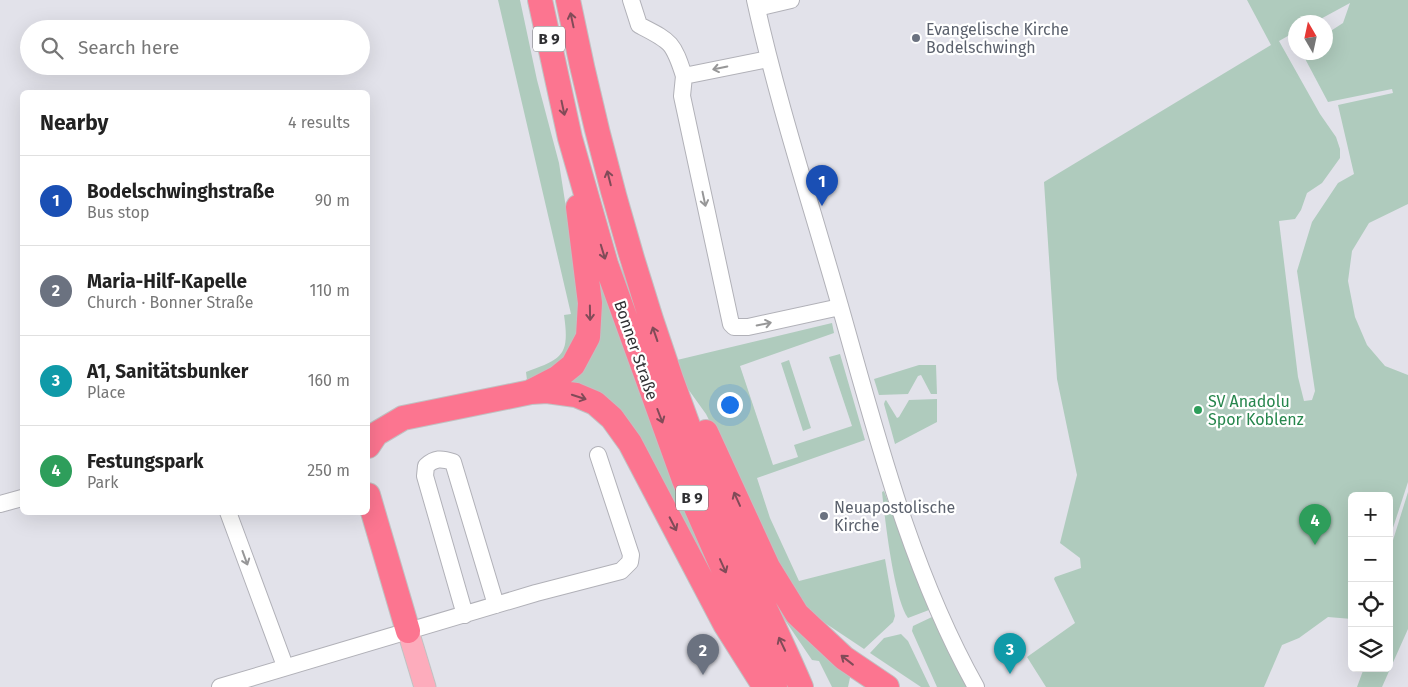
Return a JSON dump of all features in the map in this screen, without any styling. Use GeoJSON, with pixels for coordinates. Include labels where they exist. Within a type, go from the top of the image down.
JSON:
{"type":"FeatureCollection","features":[{"type":"Feature","properties":{"kind":"highway","name":"Bonner Straße"},"geometry":{"type":"LineString","coordinates":[[540,0],[570,138],[606,264],[660,418],[684,480],[775,687]]}},
{"type":"Feature","properties":{"kind":"highway","name":"Bonner Straße"},"geometry":{"type":"LineString","coordinates":[[568,0],[593,114],[616,206],[654,332],[717,500],[801,687]]}},
{"type":"Feature","properties":{"kind":"highway"},"geometry":{"type":"LineString","coordinates":[[531,392],[557,378],[573,365],[584,347],[590,326],[590,303],[570,138]]}},
{"type":"Feature","properties":{"kind":"highway"},"geometry":{"type":"LineString","coordinates":[[672,380],[705,430],[768,567],[797,614],[844,658],[887,687]]}},
{"type":"Feature","properties":{"kind":"highway"},"geometry":{"type":"LineString","coordinates":[[370,443],[376,434],[403,418],[531,392],[576,395],[595,403],[617,424],[641,462],[725,624],[765,687]]}},
{"type":"Feature","properties":{"kind":"highway"},"geometry":{"type":"LineString","coordinates":[[370,502],[408,631]]}},
{"type":"Feature","properties":{"kind":"main road"},"geometry":{"type":"LineString","coordinates":[[408,631],[425,687]]}},
{"type":"Feature","properties":{"kind":"street"},"geometry":{"type":"LineString","coordinates":[[631,0],[638,25],[666,39],[673,45],[684,76],[682,96],[731,324],[734,327],[748,327],[840,307]]}},
{"type":"Feature","properties":{"kind":"street"},"geometry":{"type":"LineString","coordinates":[[791,0],[756,4],[768,58],[905,526],[937,610],[976,687]]}},
{"type":"Feature","properties":{"kind":"street"},"geometry":{"type":"LineString","coordinates":[[684,76],[768,58]]}},
{"type":"Feature","properties":{"kind":"street"},"geometry":{"type":"LineString","coordinates":[[220,687],[496,605],[621,571],[627,567],[631,555],[598,455]]}},
{"type":"Feature","properties":{"kind":"street"},"geometry":{"type":"LineString","coordinates":[[465,614],[425,476],[426,466],[434,460],[444,458],[453,462],[496,605]]}},
{"type":"Feature","properties":{"kind":"street"},"geometry":{"type":"LineString","coordinates":[[0,504],[20,499]]}},
{"type":"Feature","properties":{"kind":"street"},"geometry":{"type":"LineString","coordinates":[[229,515],[286,666]]}},
{"type":"Feature","properties":{"kind":"green space"},"geometry":{"type":"Polygon","coordinates":[[[498,0],[520,0],[537,80],[559,163],[584,323],[570,359],[527,380],[526,372],[548,363],[561,354],[566,339],[564,315],[571,314],[498,0]]]}},
{"type":"Feature","properties":{"kind":"green space"},"geometry":{"type":"Polygon","coordinates":[[[1247,0],[1408,0],[1408,204],[1369,223],[1352,251],[1348,281],[1355,317],[1367,345],[1385,366],[1408,375],[1408,482],[1393,528],[1393,492],[1348,492],[1348,619],[1328,617],[1299,638],[1282,645],[1264,687],[1046,687],[1027,657],[1075,623],[1054,579],[1081,568],[1080,558],[1060,543],[1077,475],[1057,379],[1044,182],[1271,45],[1247,0]],[[1350,3],[1328,15],[1288,15],[1288,36],[1279,41],[1320,114],[1336,137],[1340,149],[1340,158],[1322,183],[1307,193],[1301,210],[1295,219],[1279,221],[1298,377],[1304,401],[1312,400],[1315,391],[1297,271],[1312,222],[1338,183],[1354,174],[1338,105],[1393,93],[1392,89],[1328,102],[1306,60],[1333,60],[1333,29],[1343,23],[1350,3]]]}},
{"type":"Feature","properties":{"kind":"green space"},"geometry":{"type":"Polygon","coordinates":[[[587,243],[738,627],[662,488],[562,383],[579,369],[587,243]]]}},
{"type":"Feature","properties":{"kind":"green space"},"geometry":{"type":"Polygon","coordinates":[[[832,323],[834,333],[740,366],[773,465],[798,457],[794,445],[852,426],[829,357],[840,354],[865,440],[757,478],[770,518],[799,581],[885,559],[895,616],[893,622],[864,649],[807,611],[785,583],[716,434],[706,414],[688,389],[677,360],[832,323]]]}},
{"type":"Feature","properties":{"kind":"green space"},"geometry":{"type":"Polygon","coordinates":[[[789,360],[811,428],[803,431],[781,363],[789,360]]]}},
{"type":"Feature","properties":{"kind":"green space"},"geometry":{"type":"Polygon","coordinates":[[[919,365],[936,365],[937,394],[931,394],[921,375],[918,376],[908,394],[879,395],[874,379],[919,365]]]}},
{"type":"Feature","properties":{"kind":"green space"},"geometry":{"type":"Polygon","coordinates":[[[937,399],[937,422],[895,444],[884,404],[885,401],[897,418],[909,400],[937,399]]]}},
{"type":"Feature","properties":{"kind":"green space"},"geometry":{"type":"Polygon","coordinates":[[[884,491],[929,610],[908,618],[898,594],[894,577],[883,505],[882,492],[884,491]]]}},
{"type":"Feature","properties":{"kind":"green space"},"geometry":{"type":"Polygon","coordinates":[[[1408,492],[1408,629],[1393,662],[1393,582],[1393,540],[1408,492]]]}},
{"type":"Feature","properties":{"kind":"green space"},"geometry":{"type":"Polygon","coordinates":[[[734,508],[851,673],[848,687],[832,687],[819,661],[812,660],[768,595],[734,508]]]}},
{"type":"Feature","properties":{"kind":"green space"},"geometry":{"type":"Polygon","coordinates":[[[932,617],[967,687],[937,687],[912,631],[913,626],[932,617]]]}},
{"type":"Feature","properties":{"kind":"green space"},"geometry":{"type":"Polygon","coordinates":[[[901,634],[908,641],[930,687],[921,687],[870,653],[884,638],[901,634]]]}},
{"type":"Feature","properties":{"kind":"green space"},"geometry":{"type":"Polygon","coordinates":[[[1363,672],[1389,672],[1382,687],[1357,687],[1363,672]]]}},
{"type":"Feature","properties":{"kind":"place","name":"Evangelische Kirche Bodelschwingh"},"geometry":{"type":"Point","coordinates":[916,38]}},
{"type":"Feature","properties":{"kind":"place","name":"Bodelschwinghstraße"},"geometry":{"type":"Point","coordinates":[822,206]}},
{"type":"Feature","properties":{"kind":"place","name":"SV Anadolu Spor Koblenz"},"geometry":{"type":"Point","coordinates":[1198,410]}},
{"type":"Feature","properties":{"kind":"place","name":"Neuapostolische Kirche"},"geometry":{"type":"Point","coordinates":[824,516]}},
{"type":"Feature","properties":{"kind":"place","name":"Festungspark"},"geometry":{"type":"Point","coordinates":[1315,545]}},
{"type":"Feature","properties":{"kind":"place","name":"A1, Sanitätsbunker"},"geometry":{"type":"Point","coordinates":[1010,674]}},
{"type":"Feature","properties":{"kind":"place","name":"Maria-Hilf-Kapelle"},"geometry":{"type":"Point","coordinates":[703,675]}}]}
